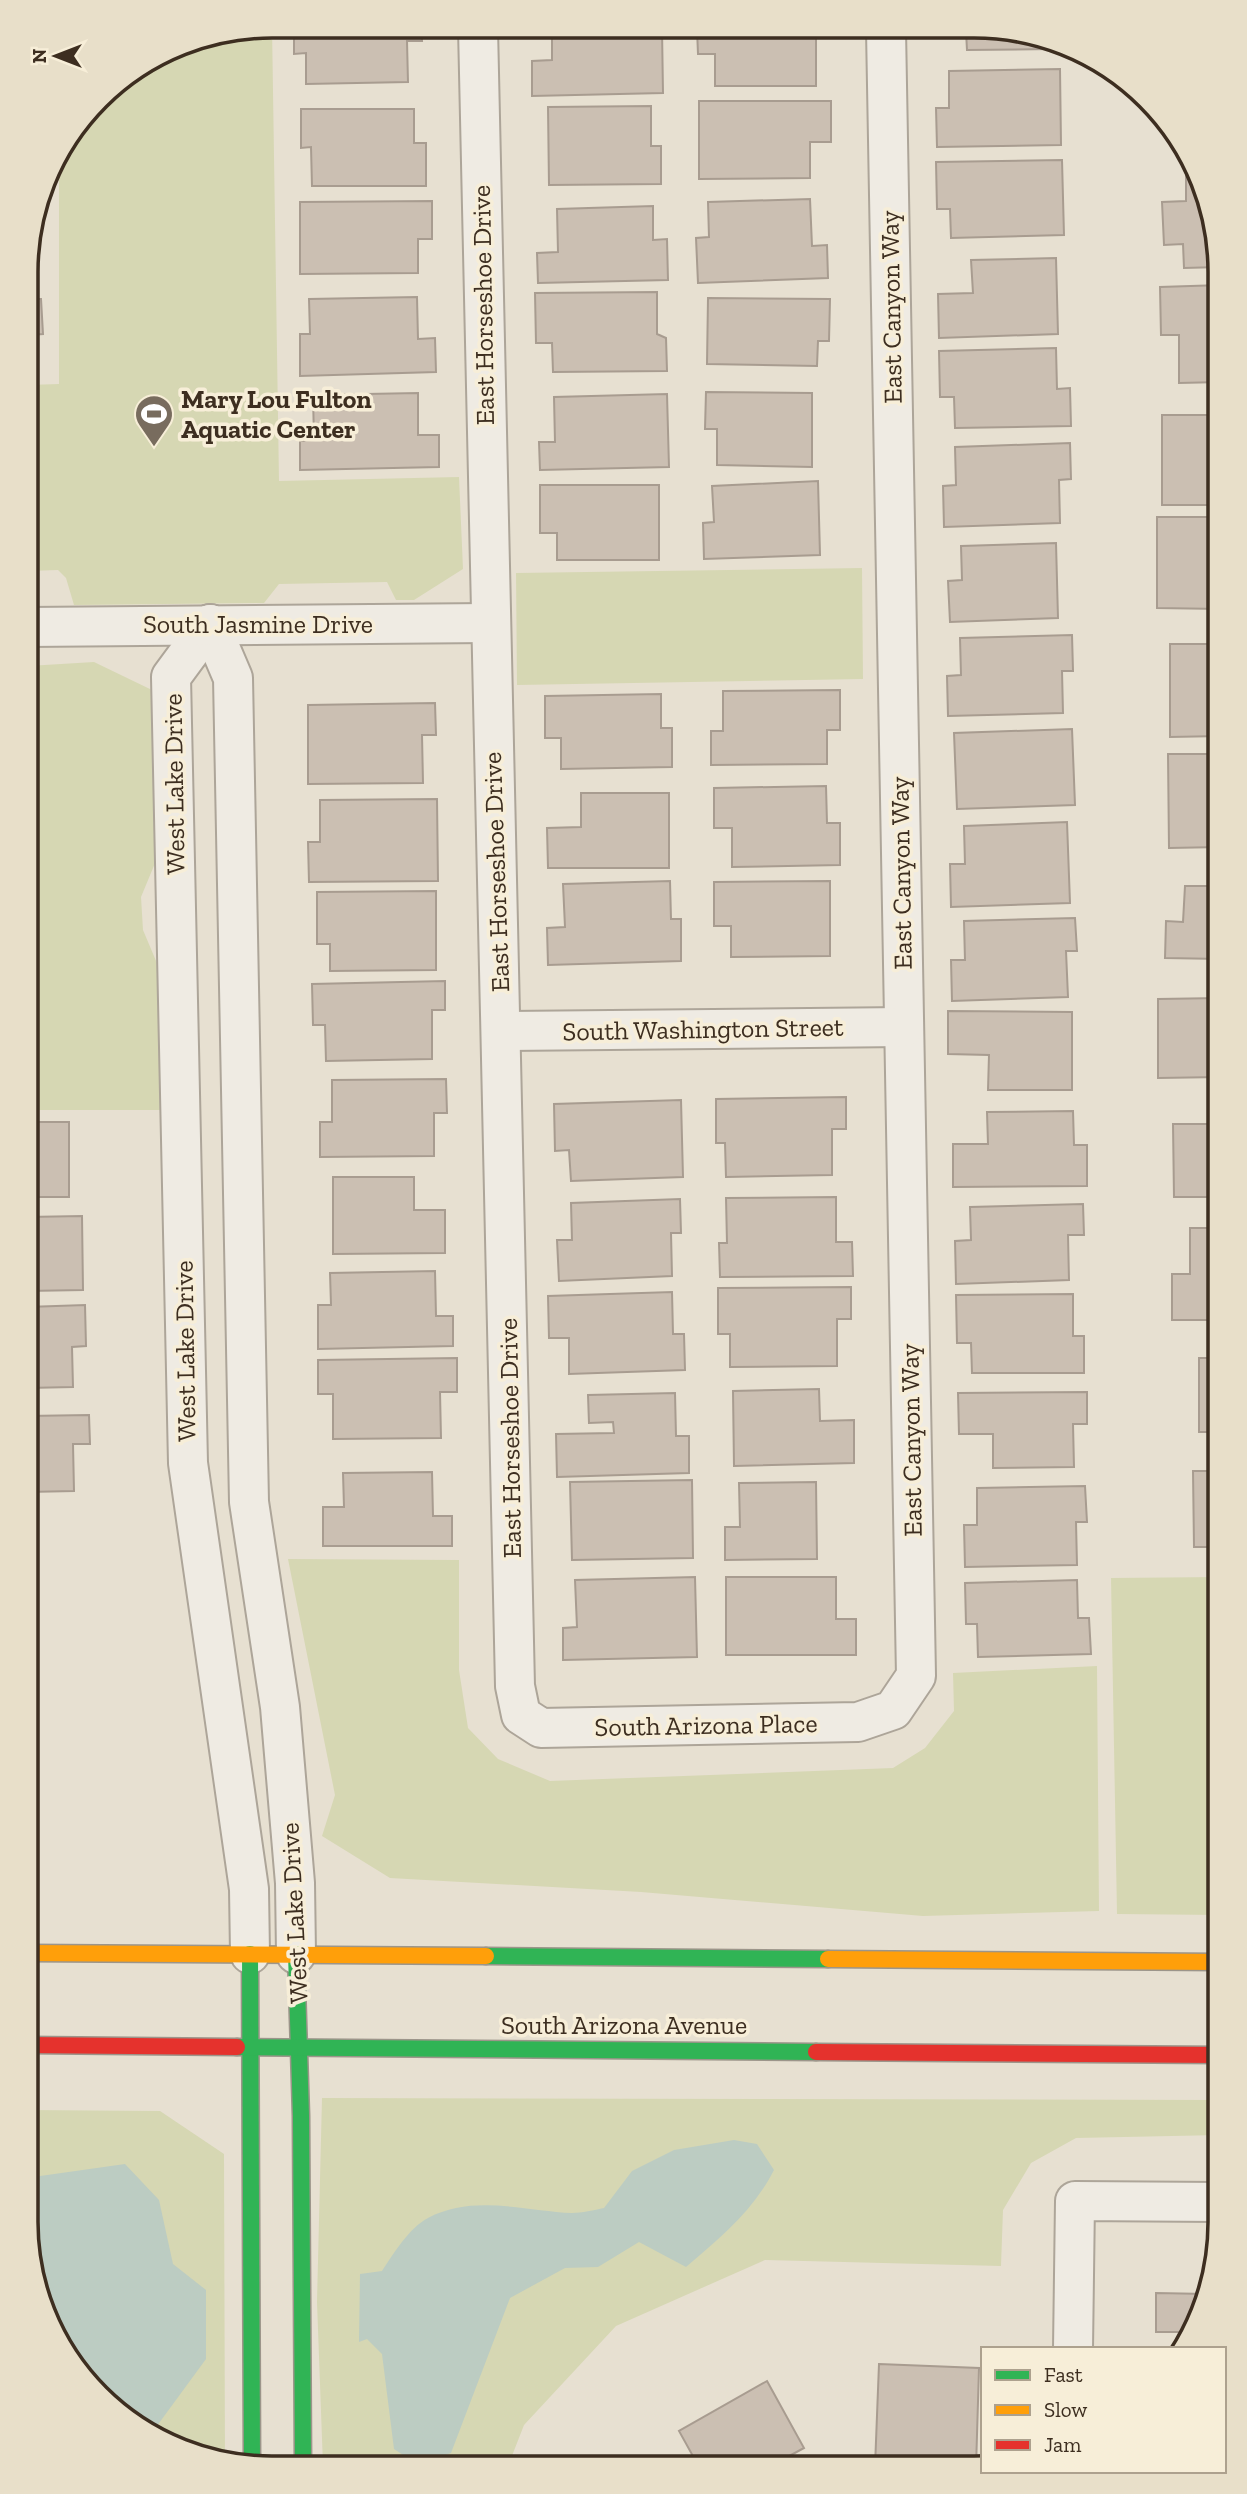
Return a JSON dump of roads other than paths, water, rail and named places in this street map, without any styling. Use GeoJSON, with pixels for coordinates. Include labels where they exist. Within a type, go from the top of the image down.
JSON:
{"type":"FeatureCollection","features":[{"type":"Feature","properties":{"kind":"main road"},"geometry":{"type":"LineString","coordinates":[[38,1953],[1208,1962]]}},
{"type":"Feature","properties":{"kind":"main road","name":"West Lake Drive"},"geometry":{"type":"LineString","coordinates":[[250,1954],[252,2454]]}},
{"type":"Feature","properties":{"kind":"main road","name":"West Lake Drive"},"geometry":{"type":"LineString","coordinates":[[296,1954],[300,2046],[303,2456]]}},
{"type":"Feature","properties":{"kind":"main road","name":"South Arizona Avenue"},"geometry":{"type":"LineString","coordinates":[[38,2045],[1208,2055]]}},
{"type":"Feature","properties":{"kind":"street","name":"East Canyon Way"},"geometry":{"type":"LineString","coordinates":[[886,38],[916,1676],[893,1710]]}},
{"type":"Feature","properties":{"kind":"street","name":"East Horseshoe Drive"},"geometry":{"type":"LineString","coordinates":[[478,39],[489,623],[515,1686],[521,1715]]}},
{"type":"Feature","properties":{"kind":"street","name":"South Jasmine Drive"},"geometry":{"type":"LineString","coordinates":[[39,626],[489,623]]}},
{"type":"Feature","properties":{"kind":"street","name":"West Lake Drive"},"geometry":{"type":"LineString","coordinates":[[210,624],[233,678],[249,1502],[280,1707],[295,1883],[296,1954]]}},
{"type":"Feature","properties":{"kind":"street","name":"West Lake Drive"},"geometry":{"type":"LineString","coordinates":[[210,624],[171,677],[188,1463],[249,1889],[250,1954]]}},
{"type":"Feature","properties":{"kind":"street"},"geometry":{"type":"LineString","coordinates":[[176,894],[237,892]]}},
{"type":"Feature","properties":{"kind":"street","name":"South Washington Street"},"geometry":{"type":"LineString","coordinates":[[501,1031],[904,1027]]}},
{"type":"Feature","properties":{"kind":"street","name":"South Arizona Place"},"geometry":{"type":"LineString","coordinates":[[521,1715],[541,1728],[555,1728],[858,1722],[893,1710]]}},
{"type":"Feature","properties":{"kind":"street"},"geometry":{"type":"LineString","coordinates":[[1073,2347],[1075,2201],[1208,2203]]}},
{"type":"Feature","properties":{"kind":"place","name":"Mary Lou Fulton Aquatic Center"},"geometry":{"type":"Point","coordinates":[154,448]}}]}
